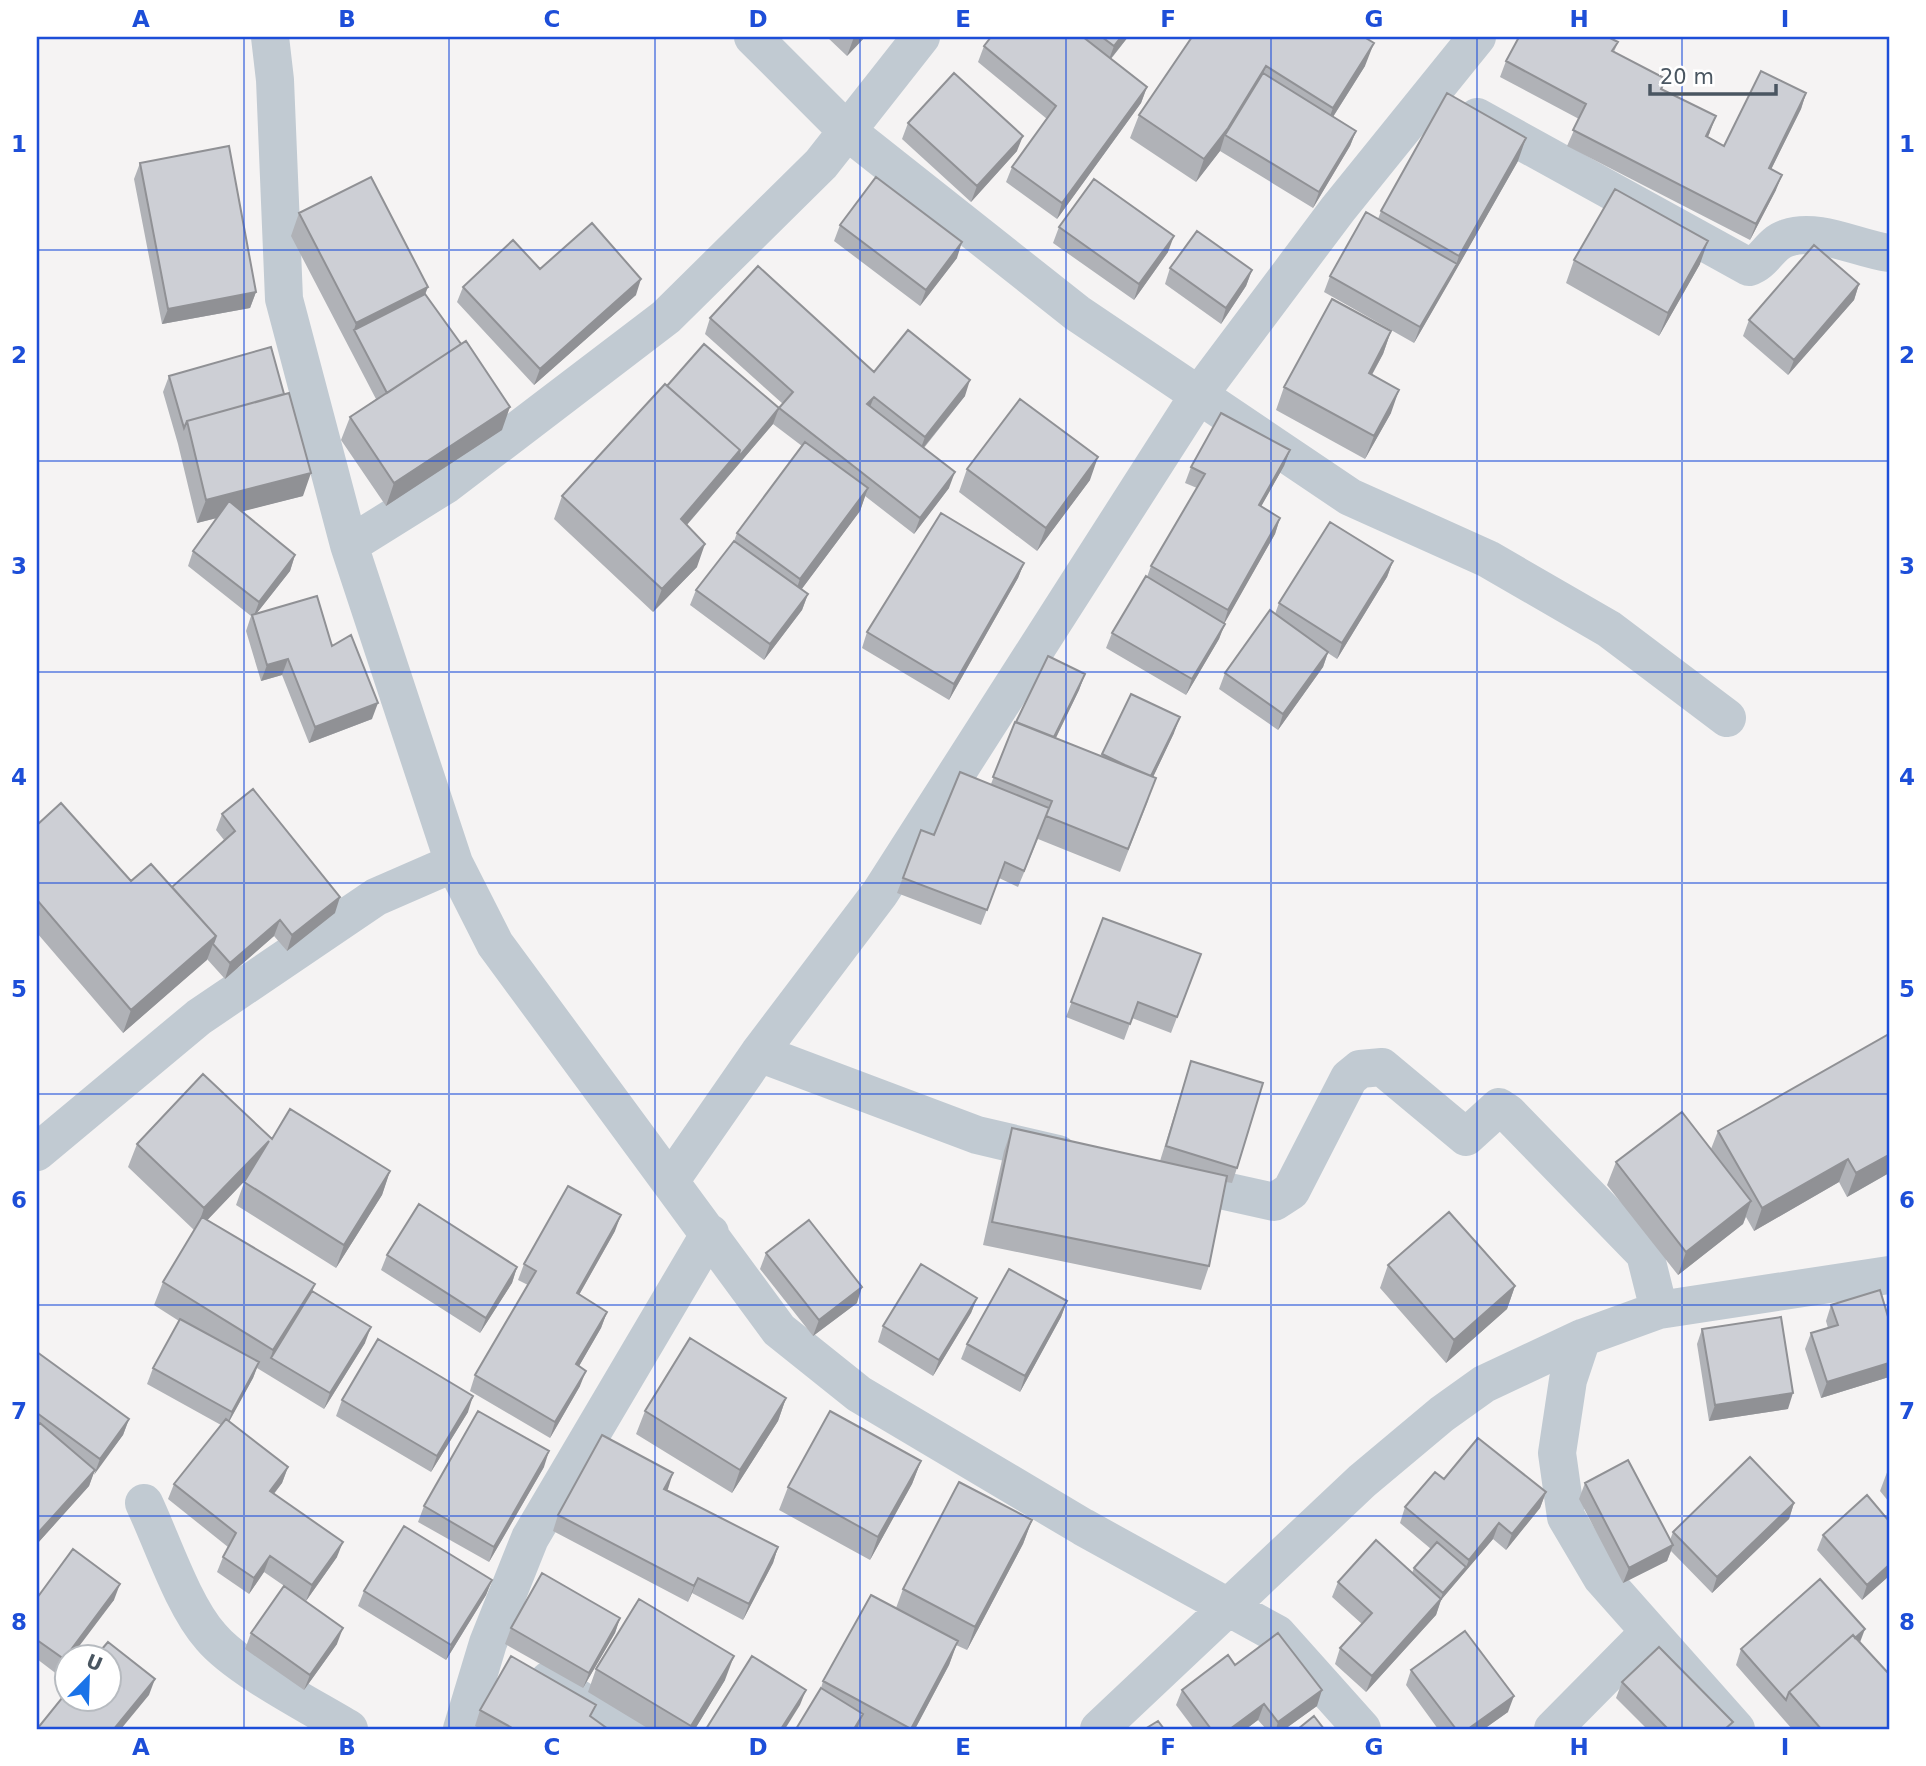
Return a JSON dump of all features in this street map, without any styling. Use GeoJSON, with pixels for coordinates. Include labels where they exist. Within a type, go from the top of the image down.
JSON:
{"type":"FeatureCollection","features":[{"type":"Feature","properties":{"kind":"street"},"geometry":{"type":"LineString","coordinates":[[270,37],[275,80],[284,299],[349,545],[454,863],[495,944],[779,1330],[859,1394],[1083,1527],[1277,1634],[1362,1729]]}},
{"type":"Feature","properties":{"kind":"street"},"geometry":{"type":"LineString","coordinates":[[753,37],[847,131],[1077,313],[1350,497],[1488,559],[1609,629],[1727,719]]}},
{"type":"Feature","properties":{"kind":"street"},"geometry":{"type":"LineString","coordinates":[[349,545],[447,485],[666,317],[821,164],[920,37]]}},
{"type":"Feature","properties":{"kind":"street"},"geometry":{"type":"LineString","coordinates":[[671,1180],[759,1053],[880,893],[1198,396],[1338,209],[1477,37]]}},
{"type":"Feature","properties":{"kind":"street"},"geometry":{"type":"LineString","coordinates":[[1433,92],[1749,267],[1759,262],[1777,242],[1799,235],[1889,253]]}},
{"type":"Feature","properties":{"kind":"street"},"geometry":{"type":"LineString","coordinates":[[37,1152],[199,1017],[376,897],[454,863]]}},
{"type":"Feature","properties":{"kind":"street"},"geometry":{"type":"LineString","coordinates":[[759,1053],[977,1135],[1098,1163]]}},
{"type":"Feature","properties":{"kind":"street"},"geometry":{"type":"LineString","coordinates":[[1139,1172],[1279,1201],[1291,1191],[1349,1078],[1360,1069],[1382,1067],[1466,1137],[1499,1107],[1508,1113],[1646,1254],[1659,1310]]}},
{"type":"Feature","properties":{"kind":"street"},"geometry":{"type":"LineString","coordinates":[[462,1729],[488,1643],[530,1538],[710,1233]]}},
{"type":"Feature","properties":{"kind":"street"},"geometry":{"type":"LineString","coordinates":[[1099,1729],[1362,1481],[1442,1414],[1484,1384],[1582,1338],[1659,1310],[1889,1275]]}},
{"type":"Feature","properties":{"kind":"street"},"geometry":{"type":"LineString","coordinates":[[1582,1338],[1568,1380],[1557,1453],[1566,1517],[1602,1578],[1736,1729]]}},
{"type":"Feature","properties":{"kind":"street"},"geometry":{"type":"LineString","coordinates":[[144,1503],[194,1613],[211,1637],[233,1656],[349,1729]]}},
{"type":"Feature","properties":{"kind":"street"},"geometry":{"type":"LineString","coordinates":[[1553,1729],[1649,1632]]}},
{"type":"Feature","properties":{"kind":"street"},"geometry":{"type":"LineString","coordinates":[[488,1643],[627,1729]]}},
{"type":"Feature","properties":{"kind":"building"},"geometry":{"type":"Polygon","coordinates":[[[991,37],[1083,37],[1147,87],[1062,203],[1012,167],[1056,106],[984,46],[991,37]]]}},
{"type":"Feature","properties":{"kind":"building"},"geometry":{"type":"Polygon","coordinates":[[[1102,37],[1121,37],[1114,46],[1102,37]]]}},
{"type":"Feature","properties":{"kind":"building"},"geometry":{"type":"Polygon","coordinates":[[[1192,37],[1364,37],[1374,43],[1333,108],[1266,66],[1228,128],[1204,159],[1139,115],[1192,37]]]}},
{"type":"Feature","properties":{"kind":"building"},"geometry":{"type":"Polygon","coordinates":[[[1519,37],[1608,37],[1618,42],[1612,51],[1666,79],[1661,89],[1716,116],[1706,136],[1724,146],[1761,71],[1806,93],[1769,168],[1782,175],[1756,224],[1573,130],[1586,104],[1506,61],[1519,37]]]}},
{"type":"Feature","properties":{"kind":"building"},"geometry":{"type":"Polygon","coordinates":[[[954,73],[1023,136],[977,186],[908,123],[954,73]]]}},
{"type":"Feature","properties":{"kind":"building"},"geometry":{"type":"Polygon","coordinates":[[[1263,73],[1356,131],[1319,192],[1225,135],[1263,73]]]}},
{"type":"Feature","properties":{"kind":"building"},"geometry":{"type":"Polygon","coordinates":[[[1447,93],[1526,138],[1459,256],[1381,211],[1447,93]]]}},
{"type":"Feature","properties":{"kind":"building"},"geometry":{"type":"Polygon","coordinates":[[[229,146],[256,292],[168,309],[140,163],[229,146]]]}},
{"type":"Feature","properties":{"kind":"building"},"geometry":{"type":"Polygon","coordinates":[[[371,177],[428,287],[356,323],[299,213],[371,177]]]}},
{"type":"Feature","properties":{"kind":"building"},"geometry":{"type":"Polygon","coordinates":[[[876,177],[962,242],[926,290],[840,225],[876,177]]]}},
{"type":"Feature","properties":{"kind":"building"},"geometry":{"type":"Polygon","coordinates":[[[1094,179],[1174,236],[1139,284],[1059,227],[1094,179]]]}},
{"type":"Feature","properties":{"kind":"building"},"geometry":{"type":"Polygon","coordinates":[[[1615,189],[1708,241],[1668,313],[1574,260],[1615,189]]]}},
{"type":"Feature","properties":{"kind":"building"},"geometry":{"type":"Polygon","coordinates":[[[1366,212],[1457,264],[1420,327],[1330,276],[1366,212]]]}},
{"type":"Feature","properties":{"kind":"building"},"geometry":{"type":"Polygon","coordinates":[[[592,223],[641,279],[540,369],[463,287],[513,240],[540,269],[592,223]]]}},
{"type":"Feature","properties":{"kind":"building"},"geometry":{"type":"Polygon","coordinates":[[[1197,231],[1252,270],[1226,308],[1170,268],[1197,231]]]}},
{"type":"Feature","properties":{"kind":"building"},"geometry":{"type":"Polygon","coordinates":[[[1814,245],[1859,284],[1794,360],[1749,320],[1814,245]]]}},
{"type":"Feature","properties":{"kind":"building"},"geometry":{"type":"Polygon","coordinates":[[[758,266],[874,372],[908,330],[970,380],[925,437],[874,397],[867,404],[955,472],[920,518],[779,408],[793,392],[710,318],[758,266]]]}},
{"type":"Feature","properties":{"kind":"building"},"geometry":{"type":"Polygon","coordinates":[[[425,294],[461,344],[387,393],[354,330],[425,294]]]}},
{"type":"Feature","properties":{"kind":"building"},"geometry":{"type":"Polygon","coordinates":[[[1332,299],[1391,331],[1369,373],[1399,390],[1374,436],[1284,387],[1332,299]]]}},
{"type":"Feature","properties":{"kind":"building"},"geometry":{"type":"Polygon","coordinates":[[[466,341],[510,407],[394,483],[350,417],[466,341]]]}},
{"type":"Feature","properties":{"kind":"building"},"geometry":{"type":"Polygon","coordinates":[[[704,344],[779,408],[738,458],[740,450],[667,386],[704,344]]]}},
{"type":"Feature","properties":{"kind":"building"},"geometry":{"type":"Polygon","coordinates":[[[271,347],[284,394],[187,421],[184,428],[169,376],[271,347]]]}},
{"type":"Feature","properties":{"kind":"building"},"geometry":{"type":"Polygon","coordinates":[[[665,384],[740,450],[681,519],[705,544],[662,589],[562,496],[665,384]]]}},
{"type":"Feature","properties":{"kind":"building"},"geometry":{"type":"Polygon","coordinates":[[[289,393],[311,473],[206,500],[187,421],[289,393]]]}},
{"type":"Feature","properties":{"kind":"building"},"geometry":{"type":"Polygon","coordinates":[[[1020,399],[1098,457],[1046,528],[967,469],[1020,399]]]}},
{"type":"Feature","properties":{"kind":"building"},"geometry":{"type":"Polygon","coordinates":[[[1221,413],[1290,450],[1259,505],[1280,518],[1228,610],[1151,566],[1205,474],[1191,467],[1221,413]]]}},
{"type":"Feature","properties":{"kind":"building"},"geometry":{"type":"Polygon","coordinates":[[[805,442],[868,488],[800,579],[737,533],[805,442]]]}},
{"type":"Feature","properties":{"kind":"building"},"geometry":{"type":"Polygon","coordinates":[[[229,501],[295,555],[259,602],[193,551],[229,501]]]}},
{"type":"Feature","properties":{"kind":"building"},"geometry":{"type":"Polygon","coordinates":[[[941,513],[1024,563],[954,684],[867,632],[941,513]]]}},
{"type":"Feature","properties":{"kind":"building"},"geometry":{"type":"Polygon","coordinates":[[[1330,522],[1393,561],[1342,643],[1279,603],[1330,522]]]}},
{"type":"Feature","properties":{"kind":"building"},"geometry":{"type":"Polygon","coordinates":[[[734,541],[808,594],[770,644],[696,590],[734,541]]]}},
{"type":"Feature","properties":{"kind":"building"},"geometry":{"type":"Polygon","coordinates":[[[1146,576],[1225,624],[1192,679],[1112,633],[1146,576]]]}},
{"type":"Feature","properties":{"kind":"building"},"geometry":{"type":"Polygon","coordinates":[[[317,596],[332,646],[351,635],[378,703],[315,727],[288,659],[267,665],[252,615],[317,596]]]}},
{"type":"Feature","properties":{"kind":"building"},"geometry":{"type":"Polygon","coordinates":[[[1270,610],[1328,652],[1283,714],[1225,673],[1270,610]]]}},
{"type":"Feature","properties":{"kind":"building"},"geometry":{"type":"Polygon","coordinates":[[[1048,656],[1085,674],[1054,737],[1016,722],[1048,656]]]}},
{"type":"Feature","properties":{"kind":"building"},"geometry":{"type":"Polygon","coordinates":[[[1131,694],[1180,717],[1151,776],[1102,754],[1131,694]]]}},
{"type":"Feature","properties":{"kind":"building"},"geometry":{"type":"Polygon","coordinates":[[[1015,722],[1156,778],[1128,849],[1046,816],[1052,801],[993,777],[1015,722]]]}},
{"type":"Feature","properties":{"kind":"building"},"geometry":{"type":"Polygon","coordinates":[[[960,772],[1049,808],[1024,871],[1005,862],[987,910],[903,878],[921,830],[934,835],[960,772]]]}},
{"type":"Feature","properties":{"kind":"building"},"geometry":{"type":"Polygon","coordinates":[[[253,789],[340,897],[292,935],[280,920],[230,963],[213,944],[216,936],[172,887],[235,831],[222,814],[253,789]]]}},
{"type":"Feature","properties":{"kind":"building"},"geometry":{"type":"Polygon","coordinates":[[[61,803],[131,881],[151,864],[216,936],[131,1010],[37,900],[37,825],[61,803]]]}},
{"type":"Feature","properties":{"kind":"building"},"geometry":{"type":"Polygon","coordinates":[[[1103,918],[1201,954],[1177,1017],[1138,1002],[1130,1024],[1071,1002],[1103,918]]]}},
{"type":"Feature","properties":{"kind":"building"},"geometry":{"type":"Polygon","coordinates":[[[1889,1034],[1889,1155],[1856,1173],[1848,1159],[1762,1208],[1718,1131],[1889,1034]]]}},
{"type":"Feature","properties":{"kind":"building"},"geometry":{"type":"Polygon","coordinates":[[[1191,1061],[1263,1083],[1237,1168],[1166,1146],[1191,1061]]]}},
{"type":"Feature","properties":{"kind":"building"},"geometry":{"type":"Polygon","coordinates":[[[203,1074],[272,1139],[290,1109],[390,1171],[344,1245],[244,1182],[269,1141],[204,1208],[137,1144],[203,1074]]]}},
{"type":"Feature","properties":{"kind":"building"},"geometry":{"type":"Polygon","coordinates":[[[1682,1112],[1751,1201],[1686,1252],[1616,1162],[1682,1112]]]}},
{"type":"Feature","properties":{"kind":"building"},"geometry":{"type":"Polygon","coordinates":[[[1012,1128],[1227,1176],[1209,1266],[992,1222],[1012,1128]]]}},
{"type":"Feature","properties":{"kind":"building"},"geometry":{"type":"Polygon","coordinates":[[[568,1186],[621,1215],[577,1293],[607,1312],[576,1364],[586,1371],[555,1422],[475,1375],[536,1271],[524,1264],[568,1186]]]}},
{"type":"Feature","properties":{"kind":"building"},"geometry":{"type":"Polygon","coordinates":[[[419,1204],[517,1267],[486,1318],[387,1255],[419,1204]]]}},
{"type":"Feature","properties":{"kind":"building"},"geometry":{"type":"Polygon","coordinates":[[[1449,1212],[1515,1286],[1454,1340],[1388,1265],[1449,1212]]]}},
{"type":"Feature","properties":{"kind":"building"},"geometry":{"type":"Polygon","coordinates":[[[202,1217],[315,1284],[273,1350],[163,1282],[202,1217]]]}},
{"type":"Feature","properties":{"kind":"building"},"geometry":{"type":"Polygon","coordinates":[[[809,1220],[862,1287],[819,1320],[766,1253],[809,1220]]]}},
{"type":"Feature","properties":{"kind":"building"},"geometry":{"type":"Polygon","coordinates":[[[921,1264],[977,1298],[939,1360],[883,1326],[921,1264]]]}},
{"type":"Feature","properties":{"kind":"building"},"geometry":{"type":"Polygon","coordinates":[[[1009,1269],[1067,1301],[1025,1376],[967,1344],[1009,1269]]]}},
{"type":"Feature","properties":{"kind":"building"},"geometry":{"type":"Polygon","coordinates":[[[1880,1290],[1889,1320],[1889,1363],[1827,1382],[1811,1333],[1838,1325],[1831,1305],[1880,1290]]]}},
{"type":"Feature","properties":{"kind":"building"},"geometry":{"type":"Polygon","coordinates":[[[312,1291],[371,1327],[330,1393],[271,1358],[312,1291]]]}},
{"type":"Feature","properties":{"kind":"building"},"geometry":{"type":"Polygon","coordinates":[[[1781,1317],[1793,1393],[1715,1405],[1702,1329],[1781,1317]]]}},
{"type":"Feature","properties":{"kind":"building"},"geometry":{"type":"Polygon","coordinates":[[[180,1319],[259,1362],[232,1412],[153,1368],[180,1319]]]}},
{"type":"Feature","properties":{"kind":"building"},"geometry":{"type":"Polygon","coordinates":[[[690,1338],[786,1398],[740,1470],[645,1411],[690,1338]]]}},
{"type":"Feature","properties":{"kind":"building"},"geometry":{"type":"Polygon","coordinates":[[[378,1339],[473,1396],[437,1456],[342,1400],[378,1339]]]}},
{"type":"Feature","properties":{"kind":"building"},"geometry":{"type":"Polygon","coordinates":[[[37,1352],[129,1419],[100,1459],[37,1413],[37,1352]]]}},
{"type":"Feature","properties":{"kind":"building"},"geometry":{"type":"Polygon","coordinates":[[[478,1411],[549,1451],[494,1547],[424,1506],[478,1411]]]}},
{"type":"Feature","properties":{"kind":"building"},"geometry":{"type":"Polygon","coordinates":[[[830,1411],[921,1461],[878,1537],[788,1487],[830,1411]]]}},
{"type":"Feature","properties":{"kind":"building"},"geometry":{"type":"Polygon","coordinates":[[[226,1419],[288,1467],[270,1491],[343,1542],[312,1585],[270,1556],[254,1578],[223,1557],[236,1533],[174,1484],[226,1419]]]}},
{"type":"Feature","properties":{"kind":"building"},"geometry":{"type":"Polygon","coordinates":[[[40,1423],[95,1470],[37,1534],[37,1426],[40,1423]]]}},
{"type":"Feature","properties":{"kind":"building"},"geometry":{"type":"Polygon","coordinates":[[[602,1435],[673,1473],[664,1489],[778,1547],[749,1604],[698,1578],[694,1586],[558,1515],[602,1435]]]}},
{"type":"Feature","properties":{"kind":"building"},"geometry":{"type":"Polygon","coordinates":[[[1478,1438],[1546,1492],[1512,1534],[1499,1523],[1469,1560],[1405,1507],[1435,1472],[1444,1479],[1478,1438]]]}},
{"type":"Feature","properties":{"kind":"building"},"geometry":{"type":"Polygon","coordinates":[[[1750,1457],[1794,1503],[1717,1577],[1673,1532],[1750,1457]]]}},
{"type":"Feature","properties":{"kind":"building"},"geometry":{"type":"Polygon","coordinates":[[[1628,1460],[1673,1545],[1629,1568],[1585,1483],[1628,1460]]]}},
{"type":"Feature","properties":{"kind":"building"},"geometry":{"type":"Polygon","coordinates":[[[959,1482],[1032,1520],[975,1627],[903,1589],[959,1482]]]}},
{"type":"Feature","properties":{"kind":"building"},"geometry":{"type":"Polygon","coordinates":[[[1867,1495],[1889,1521],[1889,1565],[1867,1585],[1823,1535],[1867,1495]]]}},
{"type":"Feature","properties":{"kind":"building"},"geometry":{"type":"Polygon","coordinates":[[[404,1526],[492,1580],[451,1645],[364,1591],[404,1526]]]}},
{"type":"Feature","properties":{"kind":"building"},"geometry":{"type":"Polygon","coordinates":[[[1376,1540],[1441,1599],[1372,1676],[1340,1648],[1372,1613],[1338,1582],[1376,1540]]]}},
{"type":"Feature","properties":{"kind":"building"},"geometry":{"type":"Polygon","coordinates":[[[1437,1542],[1466,1567],[1443,1593],[1414,1568],[1437,1542]]]}},
{"type":"Feature","properties":{"kind":"building"},"geometry":{"type":"Polygon","coordinates":[[[73,1549],[120,1584],[75,1644],[52,1644],[52,1651],[37,1640],[37,1598],[73,1549]]]}},
{"type":"Feature","properties":{"kind":"building"},"geometry":{"type":"Polygon","coordinates":[[[542,1573],[620,1618],[589,1673],[511,1628],[542,1573]]]}},
{"type":"Feature","properties":{"kind":"building"},"geometry":{"type":"Polygon","coordinates":[[[1820,1579],[1865,1629],[1855,1638],[1853,1635],[1789,1692],[1786,1700],[1741,1649],[1820,1579]]]}},
{"type":"Feature","properties":{"kind":"building"},"geometry":{"type":"Polygon","coordinates":[[[284,1586],[343,1628],[310,1675],[251,1633],[284,1586]]]}},
{"type":"Feature","properties":{"kind":"building"},"geometry":{"type":"Polygon","coordinates":[[[871,1595],[958,1641],[911,1729],[823,1681],[871,1595]]]}},
{"type":"Feature","properties":{"kind":"building"},"geometry":{"type":"Polygon","coordinates":[[[639,1599],[734,1656],[691,1726],[596,1669],[639,1599]]]}},
{"type":"Feature","properties":{"kind":"building"},"geometry":{"type":"Polygon","coordinates":[[[1465,1631],[1514,1696],[1468,1729],[1456,1729],[1411,1670],[1465,1631]]]}},
{"type":"Feature","properties":{"kind":"building"},"geometry":{"type":"Polygon","coordinates":[[[1278,1633],[1322,1690],[1278,1722],[1264,1704],[1230,1729],[1211,1729],[1182,1690],[1228,1655],[1235,1665],[1278,1633]]]}},
{"type":"Feature","properties":{"kind":"building"},"geometry":{"type":"Polygon","coordinates":[[[1853,1635],[1889,1674],[1889,1729],[1821,1729],[1789,1692],[1853,1635]]]}},
{"type":"Feature","properties":{"kind":"building"},"geometry":{"type":"Polygon","coordinates":[[[1659,1647],[1733,1722],[1725,1729],[1668,1729],[1622,1682],[1659,1647]]]}},
{"type":"Feature","properties":{"kind":"building"},"geometry":{"type":"Polygon","coordinates":[[[122,1653],[155,1679],[114,1729],[37,1729],[52,1710],[52,1714],[122,1714],[122,1653]]]}},
{"type":"Feature","properties":{"kind":"building"},"geometry":{"type":"Polygon","coordinates":[[[511,1656],[596,1705],[590,1716],[608,1729],[514,1729],[480,1710],[511,1656]]]}},
{"type":"Feature","properties":{"kind":"building"},"geometry":{"type":"Polygon","coordinates":[[[752,1656],[806,1690],[781,1729],[706,1729],[752,1656]]]}},
{"type":"Feature","properties":{"kind":"building"},"geometry":{"type":"Polygon","coordinates":[[[821,1688],[863,1714],[854,1729],[796,1729],[821,1688]]]}},
{"type":"Feature","properties":{"kind":"building"},"geometry":{"type":"Polygon","coordinates":[[[1314,1716],[1324,1729],[1298,1729],[1314,1716]]]}},
{"type":"Feature","properties":{"kind":"building"},"geometry":{"type":"Polygon","coordinates":[[[1158,1721],[1164,1729],[1145,1729],[1158,1721]]]}}]}
